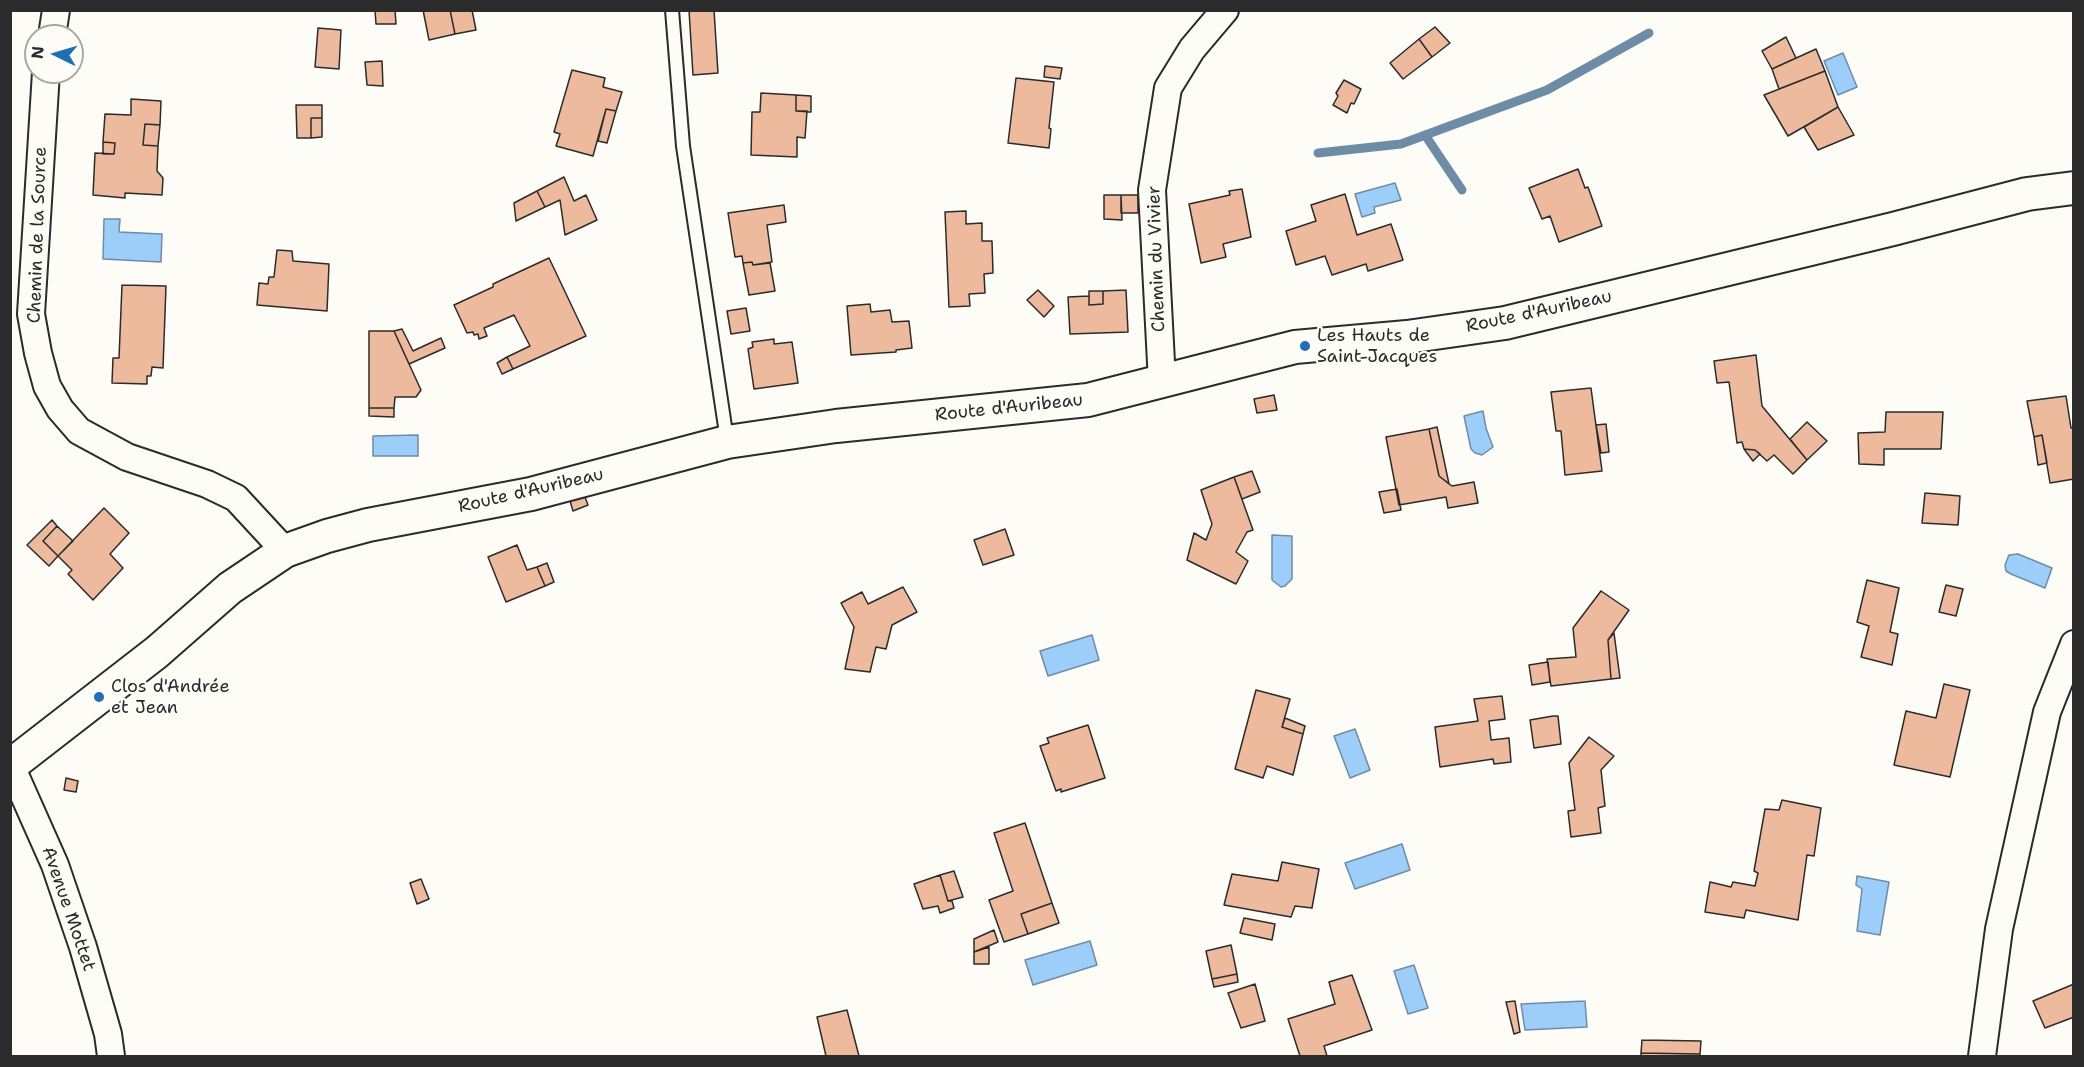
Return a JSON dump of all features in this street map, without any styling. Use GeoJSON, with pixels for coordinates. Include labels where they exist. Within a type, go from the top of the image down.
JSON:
{"type":"FeatureCollection","features":[{"type":"Feature","properties":{"kind":"street","name":"Chemin du Vivier"},"geometry":{"type":"LineString","coordinates":[[1162,382],[1152,190],[1168,88],[1192,49],[1225,10]]}},
{"type":"Feature","properties":{"kind":"street","name":"Chemin de la Source"},"geometry":{"type":"LineString","coordinates":[[45,84],[31,314],[47,386],[60,409],[79,431],[127,457],[207,484],[236,498],[285,551]]}},
{"type":"Feature","properties":{"kind":"street","name":"Route d'Auribeau"},"geometry":{"type":"LineString","coordinates":[[11,766],[157,652],[230,588],[285,551],[327,536],[368,525],[531,494],[727,442],[836,426],[1088,400],[1296,347],[1407,337],[1505,323],[1893,229],[2027,194],[2073,188]]}},
{"type":"Feature","properties":{"kind":"street"},"geometry":{"type":"LineString","coordinates":[[1982,1056],[1999,929],[2047,712],[2073,644]]}},
{"type":"Feature","properties":{"kind":"street","name":"Avenue Mottet"},"geometry":{"type":"LineString","coordinates":[[11,766],[55,865],[83,947],[108,1034],[111,1056]]}},
{"type":"Feature","properties":{"kind":"lane"},"geometry":{"type":"LineString","coordinates":[[672,10],[683,146],[727,442]]}},
{"type":"Feature","properties":{"kind":"water"},"geometry":{"type":"Polygon","coordinates":[[[1843,53],[1857,87],[1838,95],[1824,61],[1843,53]]]}},
{"type":"Feature","properties":{"kind":"water"},"geometry":{"type":"Polygon","coordinates":[[[1395,183],[1401,200],[1374,207],[1375,213],[1362,217],[1355,194],[1395,183]]]}},
{"type":"Feature","properties":{"kind":"water"},"geometry":{"type":"Polygon","coordinates":[[[104,219],[120,219],[119,232],[162,234],[161,262],[103,259],[104,219]]]}},
{"type":"Feature","properties":{"kind":"water"},"geometry":{"type":"Polygon","coordinates":[[[1483,411],[1493,447],[1482,455],[1471,449],[1464,416],[1483,411]]]}},
{"type":"Feature","properties":{"kind":"water"},"geometry":{"type":"Polygon","coordinates":[[[418,435],[418,456],[373,456],[373,436],[418,435]]]}},
{"type":"Feature","properties":{"kind":"water"},"geometry":{"type":"Polygon","coordinates":[[[1272,535],[1292,536],[1292,579],[1281,587],[1272,580],[1272,535]]]}},
{"type":"Feature","properties":{"kind":"water"},"geometry":{"type":"Polygon","coordinates":[[[2018,554],[2052,568],[2045,588],[2006,571],[2005,565],[2009,555],[2018,554]]]}},
{"type":"Feature","properties":{"kind":"water"},"geometry":{"type":"Polygon","coordinates":[[[1092,635],[1099,660],[1048,676],[1040,651],[1092,635]]]}},
{"type":"Feature","properties":{"kind":"water"},"geometry":{"type":"Polygon","coordinates":[[[1355,729],[1370,770],[1350,778],[1334,736],[1355,729]]]}},
{"type":"Feature","properties":{"kind":"water"},"geometry":{"type":"Polygon","coordinates":[[[1402,844],[1410,870],[1355,889],[1345,863],[1402,844]]]}},
{"type":"Feature","properties":{"kind":"water"},"geometry":{"type":"Polygon","coordinates":[[[1857,876],[1889,882],[1880,935],[1857,931],[1862,889],[1856,885],[1857,876]]]}},
{"type":"Feature","properties":{"kind":"water"},"geometry":{"type":"Polygon","coordinates":[[[1090,941],[1097,965],[1033,985],[1025,960],[1090,941]]]}},
{"type":"Feature","properties":{"kind":"water"},"geometry":{"type":"Polygon","coordinates":[[[1414,965],[1428,1008],[1408,1014],[1394,971],[1414,965]]]}},
{"type":"Feature","properties":{"kind":"water"},"geometry":{"type":"Polygon","coordinates":[[[1585,1001],[1587,1027],[1525,1030],[1521,1004],[1585,1001]]]}},
{"type":"Feature","properties":{"kind":"building"},"geometry":{"type":"Polygon","coordinates":[[[375,10],[395,10],[396,24],[376,24],[375,10]]]}},
{"type":"Feature","properties":{"kind":"building"},"geometry":{"type":"Polygon","coordinates":[[[423,10],[450,10],[455,34],[429,40],[423,10]]]}},
{"type":"Feature","properties":{"kind":"building"},"geometry":{"type":"Polygon","coordinates":[[[450,10],[472,10],[476,30],[455,34],[450,10]]]}},
{"type":"Feature","properties":{"kind":"building"},"geometry":{"type":"Polygon","coordinates":[[[689,10],[714,10],[718,73],[693,75],[689,10]]]}},
{"type":"Feature","properties":{"kind":"building"},"geometry":{"type":"Polygon","coordinates":[[[1435,27],[1450,43],[1432,57],[1419,39],[1435,27]]]}},
{"type":"Feature","properties":{"kind":"building"},"geometry":{"type":"Polygon","coordinates":[[[318,28],[341,30],[339,69],[315,67],[318,28]]]}},
{"type":"Feature","properties":{"kind":"building"},"geometry":{"type":"Polygon","coordinates":[[[1786,37],[1796,58],[1772,69],[1762,51],[1786,37]]]}},
{"type":"Feature","properties":{"kind":"building"},"geometry":{"type":"Polygon","coordinates":[[[1419,39],[1432,57],[1403,79],[1390,63],[1419,39]]]}},
{"type":"Feature","properties":{"kind":"building"},"geometry":{"type":"Polygon","coordinates":[[[1816,49],[1825,71],[1779,89],[1772,69],[1816,49]]]}},
{"type":"Feature","properties":{"kind":"building"},"geometry":{"type":"Polygon","coordinates":[[[382,61],[383,86],[367,85],[365,62],[382,61]]]}},
{"type":"Feature","properties":{"kind":"building"},"geometry":{"type":"Polygon","coordinates":[[[1045,66],[1062,68],[1060,79],[1044,77],[1045,66]]]}},
{"type":"Feature","properties":{"kind":"building"},"geometry":{"type":"Polygon","coordinates":[[[572,70],[605,78],[603,87],[622,92],[616,111],[606,109],[593,156],[556,146],[560,134],[554,132],[572,70]]]}},
{"type":"Feature","properties":{"kind":"building"},"geometry":{"type":"Polygon","coordinates":[[[1825,71],[1838,107],[1788,136],[1764,95],[1825,71]]]}},
{"type":"Feature","properties":{"kind":"building"},"geometry":{"type":"Polygon","coordinates":[[[1016,78],[1054,82],[1049,148],[1008,143],[1016,78]]]}},
{"type":"Feature","properties":{"kind":"building"},"geometry":{"type":"Polygon","coordinates":[[[1344,80],[1361,89],[1347,113],[1333,105],[1338,96],[1336,93],[1344,80]]]}},
{"type":"Feature","properties":{"kind":"building"},"geometry":{"type":"Polygon","coordinates":[[[761,93],[796,95],[796,111],[807,111],[805,138],[797,137],[797,157],[751,155],[752,112],[760,112],[761,93]]]}},
{"type":"Feature","properties":{"kind":"building"},"geometry":{"type":"Polygon","coordinates":[[[796,95],[811,96],[811,112],[796,111],[796,95]]]}},
{"type":"Feature","properties":{"kind":"building"},"geometry":{"type":"Polygon","coordinates":[[[131,99],[161,101],[160,125],[145,124],[143,145],[158,146],[157,171],[163,178],[162,195],[125,193],[125,198],[93,195],[95,153],[114,154],[115,143],[103,142],[105,114],[131,115],[131,99]]]}},
{"type":"Feature","properties":{"kind":"building"},"geometry":{"type":"Polygon","coordinates":[[[296,105],[322,105],[322,118],[311,118],[311,138],[297,138],[296,105]]]}},
{"type":"Feature","properties":{"kind":"building"},"geometry":{"type":"Polygon","coordinates":[[[1838,107],[1854,135],[1818,150],[1804,127],[1838,107]]]}},
{"type":"Feature","properties":{"kind":"building"},"geometry":{"type":"Polygon","coordinates":[[[606,109],[616,111],[607,143],[598,141],[606,109]]]}},
{"type":"Feature","properties":{"kind":"building"},"geometry":{"type":"Polygon","coordinates":[[[311,118],[322,118],[322,137],[311,138],[311,118]]]}},
{"type":"Feature","properties":{"kind":"building"},"geometry":{"type":"Polygon","coordinates":[[[145,124],[160,125],[158,146],[143,145],[145,124]]]}},
{"type":"Feature","properties":{"kind":"building"},"geometry":{"type":"Polygon","coordinates":[[[103,142],[115,143],[114,154],[103,154],[103,142]]]}},
{"type":"Feature","properties":{"kind":"building"},"geometry":{"type":"Polygon","coordinates":[[[1578,169],[1585,188],[1588,187],[1602,226],[1559,242],[1550,216],[1542,219],[1529,188],[1578,169]]]}},
{"type":"Feature","properties":{"kind":"building"},"geometry":{"type":"Polygon","coordinates":[[[564,177],[574,201],[586,195],[597,220],[565,235],[560,200],[545,207],[537,191],[564,177]]]}},
{"type":"Feature","properties":{"kind":"building"},"geometry":{"type":"Polygon","coordinates":[[[1242,189],[1251,237],[1223,244],[1226,257],[1201,263],[1189,204],[1230,195],[1229,191],[1242,189]]]}},
{"type":"Feature","properties":{"kind":"building"},"geometry":{"type":"Polygon","coordinates":[[[537,191],[545,207],[516,221],[514,203],[537,191]]]}},
{"type":"Feature","properties":{"kind":"building"},"geometry":{"type":"Polygon","coordinates":[[[1345,194],[1357,235],[1391,224],[1403,260],[1368,271],[1366,264],[1332,275],[1325,256],[1296,265],[1286,231],[1316,221],[1311,205],[1345,194]]]}},
{"type":"Feature","properties":{"kind":"building"},"geometry":{"type":"Polygon","coordinates":[[[1104,195],[1121,195],[1122,220],[1104,219],[1104,195]]]}},
{"type":"Feature","properties":{"kind":"building"},"geometry":{"type":"Polygon","coordinates":[[[1121,195],[1138,195],[1138,213],[1121,213],[1121,195]]]}},
{"type":"Feature","properties":{"kind":"building"},"geometry":{"type":"Polygon","coordinates":[[[784,205],[786,222],[767,225],[772,262],[753,265],[752,262],[743,263],[742,256],[735,257],[728,213],[784,205]]]}},
{"type":"Feature","properties":{"kind":"building"},"geometry":{"type":"Polygon","coordinates":[[[966,211],[966,224],[982,223],[982,241],[992,241],[993,273],[984,274],[985,293],[969,294],[970,306],[949,307],[945,212],[966,211]]]}},
{"type":"Feature","properties":{"kind":"building"},"geometry":{"type":"Polygon","coordinates":[[[277,250],[292,251],[293,261],[329,264],[327,311],[257,305],[259,283],[268,284],[269,277],[274,277],[277,250]]]}},
{"type":"Feature","properties":{"kind":"building"},"geometry":{"type":"Polygon","coordinates":[[[549,258],[586,336],[513,369],[507,357],[530,346],[514,315],[484,328],[487,336],[479,339],[478,334],[467,333],[454,305],[549,258]]]}},
{"type":"Feature","properties":{"kind":"building"},"geometry":{"type":"Polygon","coordinates":[[[752,262],[753,265],[770,263],[775,291],[749,295],[743,263],[752,262]]]}},
{"type":"Feature","properties":{"kind":"building"},"geometry":{"type":"Polygon","coordinates":[[[122,285],[166,286],[163,368],[152,367],[151,376],[147,376],[147,384],[112,383],[113,358],[119,358],[122,285]]]}},
{"type":"Feature","properties":{"kind":"building"},"geometry":{"type":"Polygon","coordinates":[[[1038,290],[1054,306],[1044,317],[1027,300],[1038,290]]]}},
{"type":"Feature","properties":{"kind":"building"},"geometry":{"type":"Polygon","coordinates":[[[1126,290],[1128,332],[1070,334],[1068,297],[1089,296],[1089,305],[1103,304],[1103,291],[1126,290]]]}},
{"type":"Feature","properties":{"kind":"building"},"geometry":{"type":"Polygon","coordinates":[[[1089,291],[1103,291],[1103,304],[1089,305],[1089,291]]]}},
{"type":"Feature","properties":{"kind":"building"},"geometry":{"type":"Polygon","coordinates":[[[870,304],[871,312],[890,310],[892,322],[909,321],[912,348],[896,350],[896,352],[851,355],[847,306],[870,304]]]}},
{"type":"Feature","properties":{"kind":"building"},"geometry":{"type":"Polygon","coordinates":[[[746,308],[750,331],[731,334],[727,311],[746,308]]]}},
{"type":"Feature","properties":{"kind":"building"},"geometry":{"type":"Polygon","coordinates":[[[402,329],[413,351],[441,338],[445,348],[409,364],[394,331],[402,329]]]}},
{"type":"Feature","properties":{"kind":"building"},"geometry":{"type":"Polygon","coordinates":[[[369,331],[394,331],[421,390],[416,397],[395,397],[394,408],[369,408],[369,331]]]}},
{"type":"Feature","properties":{"kind":"building"},"geometry":{"type":"Polygon","coordinates":[[[774,339],[774,344],[792,342],[798,383],[754,389],[748,349],[753,347],[752,342],[774,339]]]}},
{"type":"Feature","properties":{"kind":"building"},"geometry":{"type":"Polygon","coordinates":[[[1756,355],[1762,406],[1807,460],[1793,474],[1774,455],[1767,461],[1755,450],[1744,449],[1742,442],[1737,443],[1729,382],[1717,383],[1714,361],[1756,355]]]}},
{"type":"Feature","properties":{"kind":"building"},"geometry":{"type":"Polygon","coordinates":[[[507,357],[513,369],[502,374],[497,363],[507,357]]]}},
{"type":"Feature","properties":{"kind":"building"},"geometry":{"type":"Polygon","coordinates":[[[1591,388],[1602,471],[1565,475],[1561,431],[1556,431],[1551,392],[1591,388]]]}},
{"type":"Feature","properties":{"kind":"building"},"geometry":{"type":"Polygon","coordinates":[[[1274,395],[1277,410],[1257,413],[1254,399],[1274,395]]]}},
{"type":"Feature","properties":{"kind":"building"},"geometry":{"type":"Polygon","coordinates":[[[2066,396],[2071,428],[2074,428],[2074,479],[2050,483],[2042,435],[2034,437],[2027,401],[2066,396]]]}},
{"type":"Feature","properties":{"kind":"building"},"geometry":{"type":"Polygon","coordinates":[[[369,408],[394,408],[394,417],[369,416],[369,408]]]}},
{"type":"Feature","properties":{"kind":"building"},"geometry":{"type":"Polygon","coordinates":[[[1886,412],[1943,412],[1941,449],[1884,449],[1884,465],[1859,464],[1858,433],[1885,432],[1886,412]]]}},
{"type":"Feature","properties":{"kind":"building"},"geometry":{"type":"Polygon","coordinates":[[[1807,422],[1827,441],[1807,460],[1790,439],[1807,422]]]}},
{"type":"Feature","properties":{"kind":"building"},"geometry":{"type":"Polygon","coordinates":[[[1606,424],[1609,452],[1601,453],[1596,425],[1606,424]]]}},
{"type":"Feature","properties":{"kind":"building"},"geometry":{"type":"Polygon","coordinates":[[[1437,427],[1449,484],[1439,476],[1429,429],[1437,427]]]}},
{"type":"Feature","properties":{"kind":"building"},"geometry":{"type":"Polygon","coordinates":[[[1429,429],[1439,476],[1452,486],[1474,482],[1478,503],[1448,508],[1446,497],[1399,505],[1386,437],[1429,429]]]}},
{"type":"Feature","properties":{"kind":"building"},"geometry":{"type":"Polygon","coordinates":[[[2042,435],[2047,463],[2038,465],[2034,437],[2042,435]]]}},
{"type":"Feature","properties":{"kind":"building"},"geometry":{"type":"Polygon","coordinates":[[[1744,449],[1755,450],[1760,454],[1753,461],[1744,449]]]}},
{"type":"Feature","properties":{"kind":"building"},"geometry":{"type":"Polygon","coordinates":[[[1252,471],[1260,492],[1242,499],[1234,477],[1252,471]]]}},
{"type":"Feature","properties":{"kind":"building"},"geometry":{"type":"Polygon","coordinates":[[[1234,477],[1253,530],[1247,532],[1236,552],[1248,561],[1236,584],[1187,560],[1194,533],[1206,540],[1212,524],[1201,490],[1234,477]]]}},
{"type":"Feature","properties":{"kind":"building"},"geometry":{"type":"Polygon","coordinates":[[[1397,489],[1401,510],[1384,513],[1379,492],[1397,489]]]}},
{"type":"Feature","properties":{"kind":"building"},"geometry":{"type":"Polygon","coordinates":[[[1925,493],[1960,496],[1958,525],[1922,523],[1925,493]]]}},
{"type":"Feature","properties":{"kind":"building"},"geometry":{"type":"Polygon","coordinates":[[[585,497],[588,505],[573,511],[570,501],[585,497]]]}},
{"type":"Feature","properties":{"kind":"building"},"geometry":{"type":"Polygon","coordinates":[[[104,508],[129,533],[110,554],[123,568],[93,600],[68,574],[72,570],[58,556],[104,508]]]}},
{"type":"Feature","properties":{"kind":"building"},"geometry":{"type":"Polygon","coordinates":[[[52,520],[57,526],[43,541],[58,556],[49,566],[27,545],[52,520]]]}},
{"type":"Feature","properties":{"kind":"building"},"geometry":{"type":"Polygon","coordinates":[[[57,526],[73,541],[58,556],[43,541],[57,526]]]}},
{"type":"Feature","properties":{"kind":"building"},"geometry":{"type":"Polygon","coordinates":[[[1005,529],[1014,555],[983,565],[974,540],[1005,529]]]}},
{"type":"Feature","properties":{"kind":"building"},"geometry":{"type":"Polygon","coordinates":[[[517,545],[527,570],[537,567],[545,586],[506,602],[488,557],[517,545]]]}},
{"type":"Feature","properties":{"kind":"building"},"geometry":{"type":"Polygon","coordinates":[[[547,563],[554,582],[545,586],[537,567],[547,563]]]}},
{"type":"Feature","properties":{"kind":"building"},"geometry":{"type":"Polygon","coordinates":[[[1867,580],[1899,588],[1890,632],[1898,634],[1892,665],[1861,657],[1869,626],[1857,622],[1867,580]]]}},
{"type":"Feature","properties":{"kind":"building"},"geometry":{"type":"Polygon","coordinates":[[[1946,585],[1963,589],[1956,616],[1939,612],[1946,585]]]}},
{"type":"Feature","properties":{"kind":"building"},"geometry":{"type":"Polygon","coordinates":[[[903,587],[917,612],[892,625],[886,649],[876,647],[870,672],[845,669],[854,627],[841,603],[862,592],[868,604],[903,587]]]}},
{"type":"Feature","properties":{"kind":"building"},"geometry":{"type":"Polygon","coordinates":[[[1601,591],[1629,610],[1608,640],[1611,679],[1551,686],[1547,659],[1576,657],[1573,628],[1601,591]]]}},
{"type":"Feature","properties":{"kind":"building"},"geometry":{"type":"Polygon","coordinates":[[[1614,633],[1620,678],[1611,679],[1608,640],[1614,633]]]}},
{"type":"Feature","properties":{"kind":"building"},"geometry":{"type":"Polygon","coordinates":[[[1548,662],[1550,682],[1532,685],[1529,665],[1548,662]]]}},
{"type":"Feature","properties":{"kind":"building"},"geometry":{"type":"Polygon","coordinates":[[[1944,684],[1970,690],[1950,777],[1894,765],[1906,711],[1936,718],[1944,684]]]}},
{"type":"Feature","properties":{"kind":"building"},"geometry":{"type":"Polygon","coordinates":[[[1256,690],[1290,699],[1282,727],[1303,734],[1293,775],[1267,766],[1263,778],[1235,769],[1256,690]]]}},
{"type":"Feature","properties":{"kind":"building"},"geometry":{"type":"Polygon","coordinates":[[[1502,696],[1505,719],[1489,721],[1491,740],[1509,738],[1511,762],[1494,764],[1493,759],[1440,767],[1435,727],[1478,721],[1474,699],[1502,696]]]}},
{"type":"Feature","properties":{"kind":"building"},"geometry":{"type":"Polygon","coordinates":[[[1558,716],[1561,744],[1534,748],[1530,720],[1558,716]]]}},
{"type":"Feature","properties":{"kind":"building"},"geometry":{"type":"Polygon","coordinates":[[[1285,718],[1305,726],[1303,734],[1282,727],[1285,718]]]}},
{"type":"Feature","properties":{"kind":"building"},"geometry":{"type":"Polygon","coordinates":[[[1088,725],[1105,778],[1061,792],[1061,789],[1056,791],[1040,746],[1049,743],[1047,738],[1088,725]]]}},
{"type":"Feature","properties":{"kind":"building"},"geometry":{"type":"Polygon","coordinates":[[[1589,737],[1614,756],[1601,770],[1605,806],[1598,808],[1601,833],[1571,837],[1568,811],[1575,810],[1569,763],[1589,737]]]}},
{"type":"Feature","properties":{"kind":"building"},"geometry":{"type":"Polygon","coordinates":[[[66,778],[78,781],[76,792],[64,790],[66,778]]]}},
{"type":"Feature","properties":{"kind":"building"},"geometry":{"type":"Polygon","coordinates":[[[1782,800],[1821,808],[1814,856],[1807,855],[1798,920],[1746,910],[1744,918],[1705,912],[1710,882],[1731,887],[1733,882],[1755,886],[1758,873],[1754,871],[1765,809],[1779,810],[1782,800]]]}},
{"type":"Feature","properties":{"kind":"building"},"geometry":{"type":"Polygon","coordinates":[[[1025,823],[1052,903],[1021,914],[1028,934],[1004,942],[989,900],[1013,891],[994,833],[1025,823]]]}},
{"type":"Feature","properties":{"kind":"building"},"geometry":{"type":"Polygon","coordinates":[[[1282,862],[1319,869],[1312,908],[1295,906],[1291,917],[1224,905],[1232,874],[1278,881],[1282,862]]]}},
{"type":"Feature","properties":{"kind":"building"},"geometry":{"type":"Polygon","coordinates":[[[954,871],[963,897],[948,901],[940,875],[954,871]]]}},
{"type":"Feature","properties":{"kind":"building"},"geometry":{"type":"Polygon","coordinates":[[[940,875],[948,901],[952,901],[954,908],[940,913],[938,906],[923,909],[914,884],[940,875]]]}},
{"type":"Feature","properties":{"kind":"building"},"geometry":{"type":"Polygon","coordinates":[[[421,879],[429,899],[417,904],[410,883],[421,879]]]}},
{"type":"Feature","properties":{"kind":"building"},"geometry":{"type":"Polygon","coordinates":[[[1052,903],[1059,923],[1028,934],[1021,914],[1052,903]]]}},
{"type":"Feature","properties":{"kind":"building"},"geometry":{"type":"Polygon","coordinates":[[[1244,918],[1275,924],[1272,940],[1240,933],[1244,918]]]}},
{"type":"Feature","properties":{"kind":"building"},"geometry":{"type":"Polygon","coordinates":[[[994,930],[998,942],[974,952],[974,939],[994,930]]]}},
{"type":"Feature","properties":{"kind":"building"},"geometry":{"type":"Polygon","coordinates":[[[1231,945],[1237,974],[1212,979],[1206,951],[1231,945]]]}},
{"type":"Feature","properties":{"kind":"building"},"geometry":{"type":"Polygon","coordinates":[[[989,947],[989,964],[974,964],[974,952],[989,947]]]}},
{"type":"Feature","properties":{"kind":"building"},"geometry":{"type":"Polygon","coordinates":[[[1237,974],[1238,982],[1214,987],[1212,979],[1237,974]]]}},
{"type":"Feature","properties":{"kind":"building"},"geometry":{"type":"Polygon","coordinates":[[[1352,975],[1372,1030],[1324,1046],[1327,1056],[1300,1056],[1288,1019],[1335,1004],[1329,982],[1352,975]]]}},
{"type":"Feature","properties":{"kind":"building"},"geometry":{"type":"Polygon","coordinates":[[[1255,984],[1265,1021],[1241,1028],[1228,993],[1255,984]]]}},
{"type":"Feature","properties":{"kind":"building"},"geometry":{"type":"Polygon","coordinates":[[[2074,984],[2074,1017],[2045,1028],[2033,1001],[2074,984]]]}},
{"type":"Feature","properties":{"kind":"building"},"geometry":{"type":"Polygon","coordinates":[[[1515,1001],[1520,1032],[1514,1034],[1506,1002],[1515,1001]]]}},
{"type":"Feature","properties":{"kind":"building"},"geometry":{"type":"Polygon","coordinates":[[[847,1010],[859,1056],[826,1056],[817,1017],[847,1010]]]}},
{"type":"Feature","properties":{"kind":"building"},"geometry":{"type":"Polygon","coordinates":[[[1642,1040],[1701,1041],[1700,1054],[1641,1053],[1642,1040]]]}},
{"type":"Feature","properties":{"kind":"building"},"geometry":{"type":"Polygon","coordinates":[[[1641,1053],[1700,1054],[1700,1056],[1641,1056],[1641,1053]]]}},
{"type":"Feature","properties":{"kind":"waterway"},"geometry":{"type":"LineString","coordinates":[[1318,153],[1401,144],[1547,90],[1649,33]]}},
{"type":"Feature","properties":{"kind":"waterway"},"geometry":{"type":"LineString","coordinates":[[1425,135],[1462,190]]}},
{"type":"Feature","properties":{"kind":"place","name":"Les Hauts de Saint-Jacques"},"geometry":{"type":"Point","coordinates":[1305,346]}},
{"type":"Feature","properties":{"kind":"place","name":"Clos d'Andrée et Jean"},"geometry":{"type":"Point","coordinates":[99,697]}}]}
